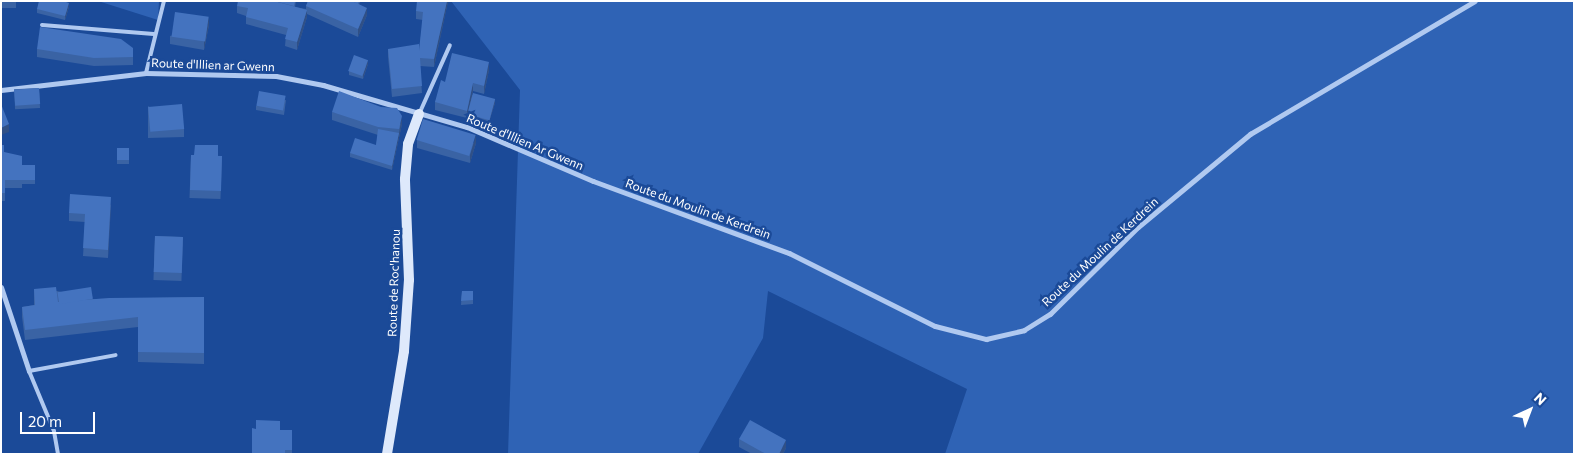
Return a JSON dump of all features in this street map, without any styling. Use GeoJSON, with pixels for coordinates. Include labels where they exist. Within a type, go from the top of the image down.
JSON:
{"type":"FeatureCollection","features":[{"type":"Feature","properties":{"kind":"street","name":"Route du Moulin de Kerdrein"},"geometry":{"type":"LineString","coordinates":[[593,181],[789,253],[936,326],[986,339],[1024,330],[1050,314],[1138,226],[1250,134],[1475,1]]}},
{"type":"Feature","properties":{"kind":"street","name":"Route d'Illien ar Gwenn"},"geometry":{"type":"LineString","coordinates":[[1,90],[146,73],[276,76],[323,85],[419,114]]}},
{"type":"Feature","properties":{"kind":"street","name":"Route d'Illien Ar Gwenn"},"geometry":{"type":"LineString","coordinates":[[419,114],[467,127],[593,181]]}},
{"type":"Feature","properties":{"kind":"street","name":"Route de Roc'hanou"},"geometry":{"type":"LineString","coordinates":[[387,454],[404,351],[409,280],[405,179],[408,144],[419,114]]}},
{"type":"Feature","properties":{"kind":"street"},"geometry":{"type":"LineString","coordinates":[[1,287],[29,371]]}},
{"type":"Feature","properties":{"kind":"lane"},"geometry":{"type":"LineString","coordinates":[[146,73],[154,34],[164,1]]}},
{"type":"Feature","properties":{"kind":"lane"},"geometry":{"type":"LineString","coordinates":[[42,25],[154,34]]}},
{"type":"Feature","properties":{"kind":"lane"},"geometry":{"type":"LineString","coordinates":[[419,114],[450,45]]}},
{"type":"Feature","properties":{"kind":"lane"},"geometry":{"type":"LineString","coordinates":[[58,454],[54,431],[29,371],[116,355]]}},
{"type":"Feature","properties":{"kind":"shaded area"},"geometry":{"type":"Polygon","coordinates":[[[98,1],[159,1],[158,20],[98,1]]]}},
{"type":"Feature","properties":{"kind":"shaded area"},"geometry":{"type":"Polygon","coordinates":[[[451,1],[1574,1],[1574,454],[945,454],[967,389],[768,291],[763,338],[698,454],[508,454],[520,90],[451,1]]]}},
{"type":"Feature","properties":{"kind":"building"},"geometry":{"type":"Polygon","coordinates":[[[39,1],[63,1],[69,3],[65,16],[37,9],[39,1]]]}},
{"type":"Feature","properties":{"kind":"building"},"geometry":{"type":"Polygon","coordinates":[[[238,1],[274,1],[307,10],[297,42],[285,39],[288,28],[246,17],[248,8],[237,6],[238,1]]]}},
{"type":"Feature","properties":{"kind":"building"},"geometry":{"type":"Polygon","coordinates":[[[274,1],[295,1],[294,6],[274,1]]]}},
{"type":"Feature","properties":{"kind":"building"},"geometry":{"type":"Polygon","coordinates":[[[308,1],[352,1],[367,8],[358,29],[306,6],[308,1]]]}},
{"type":"Feature","properties":{"kind":"building"},"geometry":{"type":"Polygon","coordinates":[[[417,1],[447,1],[434,59],[420,58],[422,86],[392,89],[388,49],[419,44],[419,51],[423,12],[416,11],[417,1]]]}},
{"type":"Feature","properties":{"kind":"building"},"geometry":{"type":"Polygon","coordinates":[[[175,12],[209,17],[205,41],[172,37],[175,12]]]}},
{"type":"Feature","properties":{"kind":"building"},"geometry":{"type":"Polygon","coordinates":[[[40,27],[121,39],[133,48],[133,57],[94,58],[37,49],[40,27]]]}},
{"type":"Feature","properties":{"kind":"building"},"geometry":{"type":"Polygon","coordinates":[[[452,53],[489,62],[484,86],[473,83],[467,111],[435,102],[441,80],[445,82],[452,53]]]}},
{"type":"Feature","properties":{"kind":"building"},"geometry":{"type":"Polygon","coordinates":[[[354,55],[368,60],[362,76],[348,71],[354,55]]]}},
{"type":"Feature","properties":{"kind":"building"},"geometry":{"type":"Polygon","coordinates":[[[39,88],[40,104],[15,106],[14,90],[39,88]]]}},
{"type":"Feature","properties":{"kind":"building"},"geometry":{"type":"Polygon","coordinates":[[[259,91],[286,96],[283,110],[256,106],[259,91]]]}},
{"type":"Feature","properties":{"kind":"building"},"geometry":{"type":"Polygon","coordinates":[[[339,91],[381,107],[397,108],[402,116],[399,129],[378,127],[332,112],[339,91]]]}},
{"type":"Feature","properties":{"kind":"building"},"geometry":{"type":"Polygon","coordinates":[[[473,93],[495,99],[490,120],[467,114],[473,93]]]}},
{"type":"Feature","properties":{"kind":"building"},"geometry":{"type":"Polygon","coordinates":[[[1,104],[9,124],[1,128],[1,104]]]}},
{"type":"Feature","properties":{"kind":"building"},"geometry":{"type":"Polygon","coordinates":[[[182,104],[184,129],[150,132],[148,107],[182,104]]]}},
{"type":"Feature","properties":{"kind":"building"},"geometry":{"type":"Polygon","coordinates":[[[423,119],[476,135],[469,156],[417,140],[423,119]]]}},
{"type":"Feature","properties":{"kind":"building"},"geometry":{"type":"Polygon","coordinates":[[[378,129],[399,133],[392,166],[350,153],[355,138],[376,145],[378,129]]]}},
{"type":"Feature","properties":{"kind":"building"},"geometry":{"type":"Polygon","coordinates":[[[1,145],[4,145],[4,152],[22,156],[22,180],[5,180],[5,193],[1,193],[1,145]]]}},
{"type":"Feature","properties":{"kind":"building"},"geometry":{"type":"Polygon","coordinates":[[[195,145],[218,145],[218,156],[222,156],[221,191],[190,190],[191,155],[194,155],[195,145]]]}},
{"type":"Feature","properties":{"kind":"building"},"geometry":{"type":"Polygon","coordinates":[[[117,148],[129,148],[129,160],[117,160],[117,148]]]}},
{"type":"Feature","properties":{"kind":"building"},"geometry":{"type":"Polygon","coordinates":[[[22,165],[35,165],[35,180],[22,180],[22,165]]]}},
{"type":"Feature","properties":{"kind":"building"},"geometry":{"type":"Polygon","coordinates":[[[70,194],[111,197],[108,250],[83,248],[85,214],[69,213],[70,194]]]}},
{"type":"Feature","properties":{"kind":"building"},"geometry":{"type":"Polygon","coordinates":[[[155,236],[183,237],[182,273],[154,272],[155,236]]]}},
{"type":"Feature","properties":{"kind":"building"},"geometry":{"type":"Polygon","coordinates":[[[56,287],[58,302],[109,298],[204,297],[204,353],[138,352],[138,317],[25,330],[22,307],[35,305],[34,289],[56,287]]]}},
{"type":"Feature","properties":{"kind":"building"},"geometry":{"type":"Polygon","coordinates":[[[91,287],[93,299],[59,304],[57,292],[91,287]]]}},
{"type":"Feature","properties":{"kind":"building"},"geometry":{"type":"Polygon","coordinates":[[[462,291],[473,291],[473,300],[461,301],[462,291]]]}},
{"type":"Feature","properties":{"kind":"building"},"geometry":{"type":"Polygon","coordinates":[[[256,420],[280,421],[280,430],[292,430],[292,450],[285,450],[285,454],[252,454],[252,428],[256,429],[256,420]]]}},
{"type":"Feature","properties":{"kind":"building"},"geometry":{"type":"Polygon","coordinates":[[[750,420],[786,440],[779,454],[766,454],[739,439],[750,420]]]}}]}
